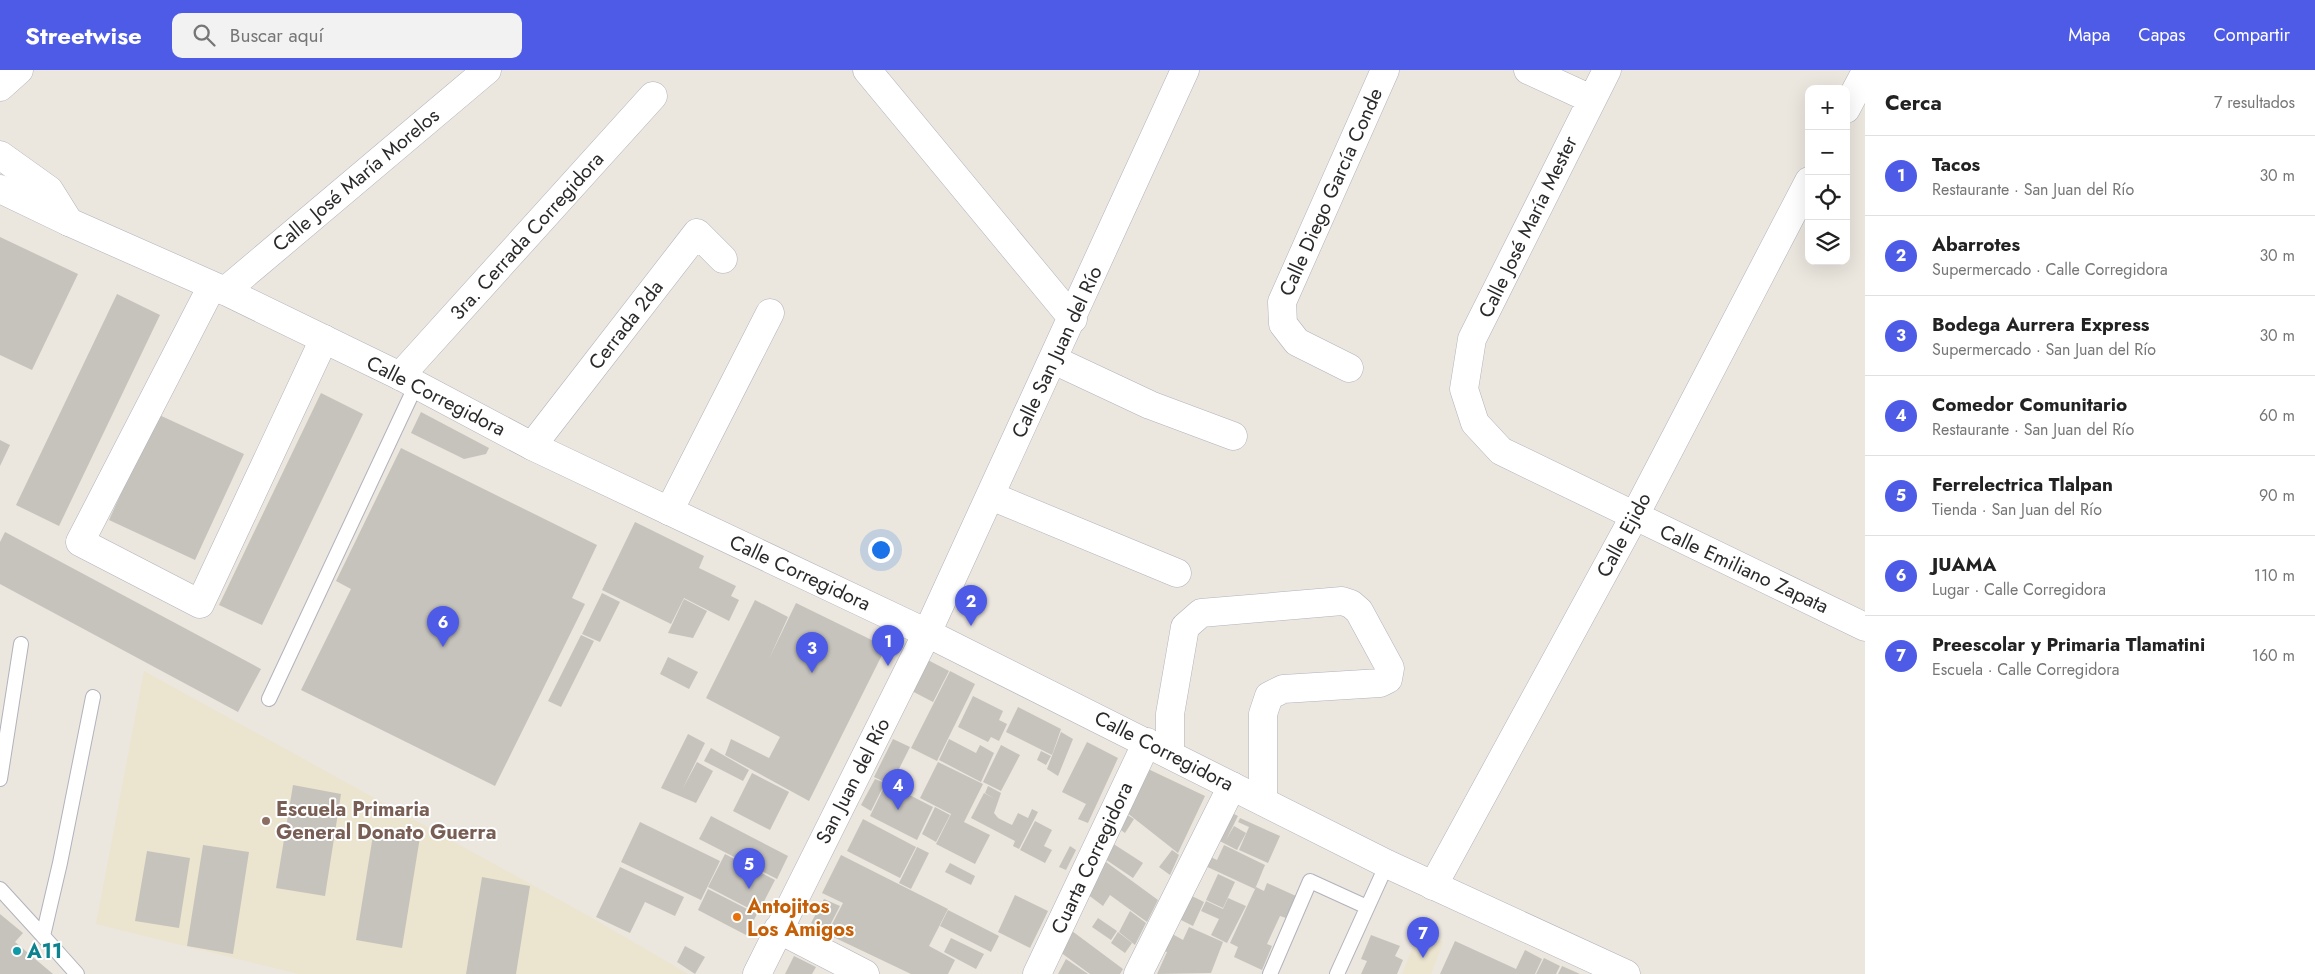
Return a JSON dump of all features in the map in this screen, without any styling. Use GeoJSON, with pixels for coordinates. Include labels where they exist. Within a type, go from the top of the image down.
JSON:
{"type":"FeatureCollection","features":[{"type":"Feature","properties":{"kind":"street"},"geometry":{"type":"LineString","coordinates":[[0,87],[18,70]]}},
{"type":"Feature","properties":{"kind":"street","name":"Calle José María Morelos"},"geometry":{"type":"LineString","coordinates":[[218,288],[487,70]]}},
{"type":"Feature","properties":{"kind":"street"},"geometry":{"type":"LineString","coordinates":[[867,70],[1073,319]]}},
{"type":"Feature","properties":{"kind":"street","name":"Calle San Juan del Río"},"geometry":{"type":"LineString","coordinates":[[928,633],[1073,319],[1185,70]]}},
{"type":"Feature","properties":{"kind":"street","name":"Calle Diego García Conde"},"geometry":{"type":"LineString","coordinates":[[1349,368],[1297,342],[1283,324],[1282,302],[1385,70]]}},
{"type":"Feature","properties":{"kind":"street"},"geometry":{"type":"LineString","coordinates":[[1528,70],[1592,98]]}},
{"type":"Feature","properties":{"kind":"street","name":"Calle José María Mester"},"geometry":{"type":"LineString","coordinates":[[1464,389],[1472,339],[1607,70]]}},
{"type":"Feature","properties":{"kind":"street"},"geometry":{"type":"LineString","coordinates":[[1850,101],[1865,73]]}},
{"type":"Feature","properties":{"kind":"street","name":"3ra. Cerrada Corregidora"},"geometry":{"type":"LineString","coordinates":[[408,380],[653,96]]}},
{"type":"Feature","properties":{"kind":"street"},"geometry":{"type":"LineString","coordinates":[[0,155],[49,190],[69,222]]}},
{"type":"Feature","properties":{"kind":"street","name":"Calle Corregidora"},"geometry":{"type":"LineString","coordinates":[[0,189],[69,222],[218,288],[324,339],[408,380],[532,446],[928,633],[1432,886],[1626,974]]}},
{"type":"Feature","properties":{"kind":"street","name":"Calle Ejido"},"geometry":{"type":"LineString","coordinates":[[1432,886],[1634,517],[1805,189]]}},
{"type":"Feature","properties":{"kind":"street","name":"Cerrada 2da"},"geometry":{"type":"LineString","coordinates":[[532,446],[697,233],[723,259]]}},
{"type":"Feature","properties":{"kind":"street"},"geometry":{"type":"LineString","coordinates":[[218,288],[80,542],[200,604],[324,339]]}},
{"type":"Feature","properties":{"kind":"street"},"geometry":{"type":"LineString","coordinates":[[669,511],[770,313]]}},
{"type":"Feature","properties":{"kind":"street"},"geometry":{"type":"LineString","coordinates":[[1054,360],[1150,405],[1233,436]]}},
{"type":"Feature","properties":{"kind":"street","name":"Calle Emiliano Zapata"},"geometry":{"type":"LineString","coordinates":[[1464,389],[1475,422],[1501,451],[1634,517],[1865,626]]}},
{"type":"Feature","properties":{"kind":"street"},"geometry":{"type":"LineString","coordinates":[[991,496],[1178,573]]}},
{"type":"Feature","properties":{"kind":"street"},"geometry":{"type":"LineString","coordinates":[[1159,748],[1170,714],[1184,627],[1201,613],[1342,601],[1351,604],[1359,611],[1390,668],[1388,679],[1380,682],[1283,689],[1269,696],[1263,714],[1263,800]]}},
{"type":"Feature","properties":{"kind":"street","name":"San Juan del Río"},"geometry":{"type":"LineString","coordinates":[[757,974],[928,633]]}},
{"type":"Feature","properties":{"kind":"street","name":"Cuarta Corregidora"},"geometry":{"type":"LineString","coordinates":[[1037,974],[1159,748]]}},
{"type":"Feature","properties":{"kind":"street"},"geometry":{"type":"LineString","coordinates":[[1138,974],[1232,786]]}},
{"type":"Feature","properties":{"kind":"street"},"geometry":{"type":"LineString","coordinates":[[778,929],[865,974]]}},
{"type":"Feature","properties":{"kind":"lane"},"geometry":{"type":"LineString","coordinates":[[269,698],[408,380]]}},
{"type":"Feature","properties":{"kind":"lane"},"geometry":{"type":"LineString","coordinates":[[0,779],[21,644]]}},
{"type":"Feature","properties":{"kind":"lane"},"geometry":{"type":"LineString","coordinates":[[43,936],[60,863],[93,698]]}},
{"type":"Feature","properties":{"kind":"lane"},"geometry":{"type":"LineString","coordinates":[[1337,974],[1387,864]]}},
{"type":"Feature","properties":{"kind":"lane"},"geometry":{"type":"LineString","coordinates":[[1270,974],[1310,881],[1367,907]]}},
{"type":"Feature","properties":{"kind":"lane"},"geometry":{"type":"LineString","coordinates":[[0,889],[77,974]]}},
{"type":"Feature","properties":{"kind":"shaded area","name":"Escuela Primaria General Donato Guerra"},"geometry":{"type":"Polygon","coordinates":[[[144,671],[594,919],[688,974],[299,974],[96,924],[144,671]]]}},
{"type":"Feature","properties":{"kind":"shaded area"},"geometry":{"type":"Polygon","coordinates":[[[1419,932],[1443,942],[1431,974],[1402,974],[1419,932]]]}},
{"type":"Feature","properties":{"kind":"building"},"geometry":{"type":"Polygon","coordinates":[[[0,237],[78,274],[32,370],[0,355],[0,237]]]}},
{"type":"Feature","properties":{"kind":"building"},"geometry":{"type":"Polygon","coordinates":[[[117,294],[160,315],[59,526],[16,505],[117,294]]]}},
{"type":"Feature","properties":{"kind":"building"},"geometry":{"type":"Polygon","coordinates":[[[321,393],[363,414],[262,625],[219,605],[321,393]]]}},
{"type":"Feature","properties":{"kind":"building"},"geometry":{"type":"Polygon","coordinates":[[[421,412],[489,448],[486,454],[464,459],[411,433],[421,412]]]}},
{"type":"Feature","properties":{"kind":"building"},"geometry":{"type":"Polygon","coordinates":[[[157,414],[244,454],[195,560],[109,520],[157,414]]]}},
{"type":"Feature","properties":{"kind":"building"},"geometry":{"type":"Polygon","coordinates":[[[0,440],[10,445],[0,466],[0,440]]]}},
{"type":"Feature","properties":{"kind":"building"},"geometry":{"type":"Polygon","coordinates":[[[401,448],[597,545],[572,598],[585,604],[495,786],[301,690],[351,589],[336,581],[401,448]]]}},
{"type":"Feature","properties":{"kind":"building"},"geometry":{"type":"Polygon","coordinates":[[[635,522],[704,556],[699,568],[736,586],[731,596],[739,600],[729,621],[684,598],[671,624],[602,590],[635,522]]]}},
{"type":"Feature","properties":{"kind":"building"},"geometry":{"type":"Polygon","coordinates":[[[5,532],[261,669],[238,712],[0,584],[0,542],[5,532]]]}},
{"type":"Feature","properties":{"kind":"building"},"geometry":{"type":"Polygon","coordinates":[[[602,593],[620,602],[600,642],[582,634],[602,593]]]}},
{"type":"Feature","properties":{"kind":"building"},"geometry":{"type":"Polygon","coordinates":[[[684,599],[707,611],[693,638],[668,633],[684,599]]]}},
{"type":"Feature","properties":{"kind":"building"},"geometry":{"type":"Polygon","coordinates":[[[755,600],[788,617],[769,659],[796,603],[886,647],[809,801],[725,755],[731,739],[769,758],[780,737],[706,698],[755,600]]]}},
{"type":"Feature","properties":{"kind":"building"},"geometry":{"type":"Polygon","coordinates":[[[581,635],[594,641],[561,707],[548,701],[581,635]]]}},
{"type":"Feature","properties":{"kind":"building"},"geometry":{"type":"Polygon","coordinates":[[[668,657],[698,672],[689,689],[660,674],[668,657]]]}},
{"type":"Feature","properties":{"kind":"building"},"geometry":{"type":"Polygon","coordinates":[[[924,658],[949,671],[933,702],[908,689],[924,658]]]}},
{"type":"Feature","properties":{"kind":"building"},"geometry":{"type":"Polygon","coordinates":[[[950,671],[975,684],[937,761],[911,748],[950,671]]]}},
{"type":"Feature","properties":{"kind":"building"},"geometry":{"type":"Polygon","coordinates":[[[973,696],[1003,711],[999,720],[1007,724],[999,741],[991,737],[988,742],[958,727],[973,696]]]}},
{"type":"Feature","properties":{"kind":"building"},"geometry":{"type":"Polygon","coordinates":[[[1018,707],[1061,729],[1052,755],[1006,732],[1018,707]]]}},
{"type":"Feature","properties":{"kind":"building"},"geometry":{"type":"Polygon","coordinates":[[[1061,732],[1073,739],[1058,776],[1047,769],[1061,732]]]}},
{"type":"Feature","properties":{"kind":"building"},"geometry":{"type":"Polygon","coordinates":[[[688,734],[705,743],[683,788],[697,762],[713,771],[696,803],[661,788],[688,734]]]}},
{"type":"Feature","properties":{"kind":"building"},"geometry":{"type":"Polygon","coordinates":[[[893,739],[910,747],[891,785],[874,777],[893,739]]]}},
{"type":"Feature","properties":{"kind":"building"},"geometry":{"type":"Polygon","coordinates":[[[949,739],[976,753],[980,745],[994,753],[981,782],[939,760],[949,739]]]}},
{"type":"Feature","properties":{"kind":"building"},"geometry":{"type":"Polygon","coordinates":[[[1087,742],[1118,758],[1088,823],[1078,819],[1086,804],[1062,792],[1087,742]]]}},
{"type":"Feature","properties":{"kind":"building"},"geometry":{"type":"Polygon","coordinates":[[[1001,745],[1020,755],[1001,791],[983,782],[1001,745]]]}},
{"type":"Feature","properties":{"kind":"building"},"geometry":{"type":"Polygon","coordinates":[[[711,748],[749,770],[743,781],[704,761],[711,748]]]}},
{"type":"Feature","properties":{"kind":"building"},"geometry":{"type":"Polygon","coordinates":[[[1041,751],[1051,756],[1046,765],[1037,760],[1041,751]]]}},
{"type":"Feature","properties":{"kind":"building"},"geometry":{"type":"Polygon","coordinates":[[[938,762],[983,784],[964,822],[990,835],[975,864],[936,844],[951,814],[920,798],[938,762]]]}},
{"type":"Feature","properties":{"kind":"building"},"geometry":{"type":"Polygon","coordinates":[[[1146,768],[1205,796],[1178,853],[1126,812],[1146,768]]]}},
{"type":"Feature","properties":{"kind":"building"},"geometry":{"type":"Polygon","coordinates":[[[752,773],[789,792],[770,830],[733,811],[752,773]]]}},
{"type":"Feature","properties":{"kind":"building"},"geometry":{"type":"Polygon","coordinates":[[[901,775],[909,779],[906,787],[898,783],[901,775]]]}},
{"type":"Feature","properties":{"kind":"building"},"geometry":{"type":"Polygon","coordinates":[[[875,779],[885,783],[871,811],[861,805],[875,779]]]}},
{"type":"Feature","properties":{"kind":"building"},"geometry":{"type":"Polygon","coordinates":[[[886,783],[933,807],[917,840],[870,816],[886,783]]]}},
{"type":"Feature","properties":{"kind":"building"},"geometry":{"type":"Polygon","coordinates":[[[293,785],[341,794],[325,896],[276,888],[293,785]]]}},
{"type":"Feature","properties":{"kind":"building"},"geometry":{"type":"Polygon","coordinates":[[[988,786],[1001,793],[994,813],[998,818],[1012,825],[1018,813],[1028,818],[1032,809],[1038,812],[1019,849],[1013,846],[1015,841],[971,818],[984,793],[995,799],[985,793],[988,786]]]}},
{"type":"Feature","properties":{"kind":"building"},"geometry":{"type":"Polygon","coordinates":[[[935,807],[950,815],[936,842],[922,834],[935,807]]]}},
{"type":"Feature","properties":{"kind":"building"},"geometry":{"type":"Polygon","coordinates":[[[1226,810],[1238,816],[1226,840],[1234,826],[1246,833],[1237,850],[1212,837],[1226,810]]]}},
{"type":"Feature","properties":{"kind":"building"},"geometry":{"type":"Polygon","coordinates":[[[1124,813],[1134,819],[1125,833],[1115,826],[1124,813]]]}},
{"type":"Feature","properties":{"kind":"building"},"geometry":{"type":"Polygon","coordinates":[[[711,816],[788,856],[777,879],[699,839],[711,816]]]}},
{"type":"Feature","properties":{"kind":"building"},"geometry":{"type":"Polygon","coordinates":[[[1240,818],[1280,836],[1268,863],[1239,850],[1249,827],[1238,822],[1240,818]]]}},
{"type":"Feature","properties":{"kind":"building"},"geometry":{"type":"Polygon","coordinates":[[[863,819],[916,847],[900,878],[847,851],[863,819]]]}},
{"type":"Feature","properties":{"kind":"building"},"geometry":{"type":"Polygon","coordinates":[[[1035,821],[1052,830],[1044,846],[1052,850],[1045,863],[1020,850],[1035,821]]]}},
{"type":"Feature","properties":{"kind":"building"},"geometry":{"type":"Polygon","coordinates":[[[640,822],[720,861],[701,900],[621,862],[640,822]]]}},
{"type":"Feature","properties":{"kind":"building"},"geometry":{"type":"Polygon","coordinates":[[[374,829],[420,837],[402,948],[356,940],[374,829]]]}},
{"type":"Feature","properties":{"kind":"building"},"geometry":{"type":"Polygon","coordinates":[[[1112,843],[1143,863],[1133,878],[1102,857],[1112,843]]]}},
{"type":"Feature","properties":{"kind":"building"},"geometry":{"type":"Polygon","coordinates":[[[203,845],[249,852],[233,954],[187,946],[203,845]]]}},
{"type":"Feature","properties":{"kind":"building"},"geometry":{"type":"Polygon","coordinates":[[[1224,845],[1265,865],[1255,889],[1201,864],[1205,854],[1217,860],[1224,845]]]}},
{"type":"Feature","properties":{"kind":"building"},"geometry":{"type":"Polygon","coordinates":[[[1070,846],[1076,850],[1066,870],[1059,867],[1070,846]]]}},
{"type":"Feature","properties":{"kind":"building"},"geometry":{"type":"Polygon","coordinates":[[[917,847],[929,853],[911,889],[899,883],[917,847]]]}},
{"type":"Feature","properties":{"kind":"building"},"geometry":{"type":"Polygon","coordinates":[[[1172,850],[1179,855],[1170,875],[1159,867],[1172,850]]]}},
{"type":"Feature","properties":{"kind":"building"},"geometry":{"type":"Polygon","coordinates":[[[147,851],[190,858],[179,928],[135,921],[147,851]]]}},
{"type":"Feature","properties":{"kind":"building"},"geometry":{"type":"Polygon","coordinates":[[[725,854],[775,880],[758,913],[708,887],[725,854]]]}},
{"type":"Feature","properties":{"kind":"building"},"geometry":{"type":"Polygon","coordinates":[[[841,855],[948,909],[929,946],[955,960],[948,974],[911,974],[827,934],[843,903],[822,893],[841,855]]]}},
{"type":"Feature","properties":{"kind":"building"},"geometry":{"type":"Polygon","coordinates":[[[1102,859],[1158,900],[1147,922],[1110,895],[1103,906],[1083,891],[1102,859]]]}},
{"type":"Feature","properties":{"kind":"building"},"geometry":{"type":"Polygon","coordinates":[[[950,863],[975,876],[971,885],[945,872],[950,863]]]}},
{"type":"Feature","properties":{"kind":"building"},"geometry":{"type":"Polygon","coordinates":[[[620,867],[684,897],[675,916],[645,902],[630,933],[596,917],[620,867]]]}},
{"type":"Feature","properties":{"kind":"building"},"geometry":{"type":"Polygon","coordinates":[[[1218,874],[1235,882],[1223,908],[1206,900],[1218,874]]]}},
{"type":"Feature","properties":{"kind":"building"},"geometry":{"type":"Polygon","coordinates":[[[482,877],[530,886],[516,974],[466,974],[482,877]]]}},
{"type":"Feature","properties":{"kind":"building"},"geometry":{"type":"Polygon","coordinates":[[[1267,883],[1296,896],[1286,918],[1280,916],[1267,944],[1272,946],[1262,970],[1234,957],[1238,947],[1230,943],[1256,887],[1264,891],[1267,883]]]}},
{"type":"Feature","properties":{"kind":"building"},"geometry":{"type":"Polygon","coordinates":[[[708,889],[757,914],[746,935],[698,910],[708,889]]]}},
{"type":"Feature","properties":{"kind":"building"},"geometry":{"type":"Polygon","coordinates":[[[1188,894],[1204,902],[1193,926],[1177,918],[1188,894]]]}},
{"type":"Feature","properties":{"kind":"building"},"geometry":{"type":"Polygon","coordinates":[[[1015,895],[1048,911],[1030,948],[998,932],[1015,895]]]}},
{"type":"Feature","properties":{"kind":"building"},"geometry":{"type":"Polygon","coordinates":[[[1228,898],[1246,906],[1227,943],[1211,935],[1219,919],[1201,911],[1206,901],[1223,909],[1228,898]]]}},
{"type":"Feature","properties":{"kind":"building"},"geometry":{"type":"Polygon","coordinates":[[[824,899],[840,906],[827,931],[811,923],[824,899]]]}},
{"type":"Feature","properties":{"kind":"building"},"geometry":{"type":"Polygon","coordinates":[[[948,910],[999,936],[991,952],[940,926],[948,910]]]}},
{"type":"Feature","properties":{"kind":"building"},"geometry":{"type":"Polygon","coordinates":[[[1130,911],[1146,923],[1135,945],[1119,932],[1130,911]]]}},
{"type":"Feature","properties":{"kind":"building","name":"A11"},"geometry":{"type":"Polygon","coordinates":[[[0,914],[23,933],[15,942],[53,974],[0,974],[0,914]]]}},
{"type":"Feature","properties":{"kind":"building"},"geometry":{"type":"Polygon","coordinates":[[[1098,918],[1117,931],[1111,940],[1092,927],[1098,918]]]}},
{"type":"Feature","properties":{"kind":"building"},"geometry":{"type":"Polygon","coordinates":[[[1189,927],[1223,942],[1211,973],[1157,974],[1167,952],[1159,949],[1167,931],[1183,940],[1189,927]]]}},
{"type":"Feature","properties":{"kind":"building"},"geometry":{"type":"Polygon","coordinates":[[[1068,928],[1123,969],[1120,974],[1090,974],[1056,949],[1068,928]]]}},
{"type":"Feature","properties":{"kind":"building"},"geometry":{"type":"Polygon","coordinates":[[[1118,932],[1132,943],[1125,953],[1111,943],[1118,932]]]}},
{"type":"Feature","properties":{"kind":"building"},"geometry":{"type":"Polygon","coordinates":[[[1371,935],[1400,946],[1395,956],[1403,960],[1397,974],[1361,974],[1367,961],[1361,959],[1371,935]]]}},
{"type":"Feature","properties":{"kind":"building"},"geometry":{"type":"Polygon","coordinates":[[[951,938],[984,954],[976,969],[944,952],[951,938]]]}},
{"type":"Feature","properties":{"kind":"building"},"geometry":{"type":"Polygon","coordinates":[[[1455,941],[1516,969],[1525,950],[1542,959],[1535,974],[1440,974],[1455,941]]]}},
{"type":"Feature","properties":{"kind":"building"},"geometry":{"type":"Polygon","coordinates":[[[685,946],[705,957],[695,974],[677,962],[685,946]]]}},
{"type":"Feature","properties":{"kind":"building"},"geometry":{"type":"Polygon","coordinates":[[[794,956],[816,967],[812,974],[785,974],[794,956]]]}},
{"type":"Feature","properties":{"kind":"building"},"geometry":{"type":"Polygon","coordinates":[[[1544,958],[1560,966],[1556,974],[1536,974],[1544,958]]]}},
{"type":"Feature","properties":{"kind":"building"},"geometry":{"type":"Polygon","coordinates":[[[1066,959],[1088,974],[1058,974],[1066,959]]]}},
{"type":"Feature","properties":{"kind":"building"},"geometry":{"type":"Polygon","coordinates":[[[1562,966],[1580,974],[1558,974],[1562,966]]]}},
{"type":"Feature","properties":{"kind":"place","name":"Abarrotes"},"geometry":{"type":"Point","coordinates":[971,626]}},
{"type":"Feature","properties":{"kind":"place","name":"JUAMA"},"geometry":{"type":"Point","coordinates":[443,647]}},
{"type":"Feature","properties":{"kind":"place","name":"Tacos"},"geometry":{"type":"Point","coordinates":[888,666]}},
{"type":"Feature","properties":{"kind":"place","name":"Bodega Aurrera Express"},"geometry":{"type":"Point","coordinates":[812,673]}},
{"type":"Feature","properties":{"kind":"place","name":"Comedor Comunitario"},"geometry":{"type":"Point","coordinates":[898,810]}},
{"type":"Feature","properties":{"kind":"place","name":"Escuela Primaria General Donato Guerra"},"geometry":{"type":"Point","coordinates":[266,821]}},
{"type":"Feature","properties":{"kind":"place","name":"Ferrelectrica Tlalpan"},"geometry":{"type":"Point","coordinates":[749,889]}},
{"type":"Feature","properties":{"kind":"place","name":"Antojitos Los Amigos"},"geometry":{"type":"Point","coordinates":[737,917]}},
{"type":"Feature","properties":{"kind":"place","name":"A11"},"geometry":{"type":"Point","coordinates":[17,951]}},
{"type":"Feature","properties":{"kind":"place","name":"Preescolar y Primaria Tlamatini"},"geometry":{"type":"Point","coordinates":[1423,958]}}]}
